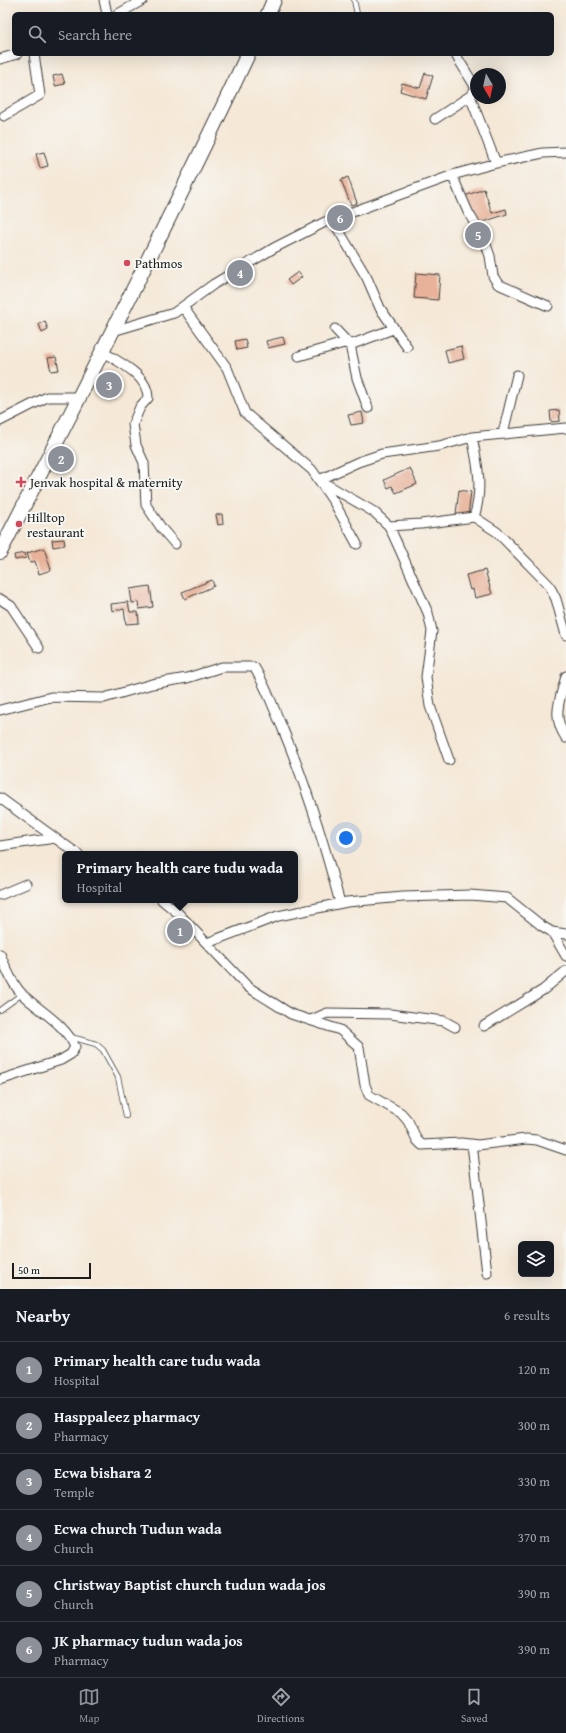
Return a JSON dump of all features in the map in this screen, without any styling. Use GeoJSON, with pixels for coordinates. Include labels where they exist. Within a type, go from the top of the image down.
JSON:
{"type":"FeatureCollection","features":[{"type":"Feature","properties":{"kind":"main road"},"geometry":{"type":"LineString","coordinates":[[0,552],[103,352],[247,56]]}},
{"type":"Feature","properties":{"kind":"street"},"geometry":{"type":"LineString","coordinates":[[104,0],[107,12]]}},
{"type":"Feature","properties":{"kind":"street"},"geometry":{"type":"LineString","coordinates":[[122,12],[143,0]]}},
{"type":"Feature","properties":{"kind":"street"},"geometry":{"type":"LineString","coordinates":[[0,59],[12,55]]}},
{"type":"Feature","properties":{"kind":"street"},"geometry":{"type":"LineString","coordinates":[[4,116],[40,95],[34,56]]}},
{"type":"Feature","properties":{"kind":"street"},"geometry":{"type":"LineString","coordinates":[[457,57],[470,78]]}},
{"type":"Feature","properties":{"kind":"street"},"geometry":{"type":"LineString","coordinates":[[435,119],[470,96]]}},
{"type":"Feature","properties":{"kind":"street"},"geometry":{"type":"LineString","coordinates":[[473,104],[490,144],[496,163]]}},
{"type":"Feature","properties":{"kind":"street"},"geometry":{"type":"LineString","coordinates":[[113,331],[174,313],[214,284],[274,248],[332,219],[452,175],[496,163],[543,153],[566,152]]}},
{"type":"Feature","properties":{"kind":"street"},"geometry":{"type":"LineString","coordinates":[[452,175],[468,212],[484,238],[490,256],[494,276],[498,284],[548,306]]}},
{"type":"Feature","properties":{"kind":"street"},"geometry":{"type":"LineString","coordinates":[[332,219],[367,278],[380,308],[393,329],[407,347]]}},
{"type":"Feature","properties":{"kind":"street"},"geometry":{"type":"LineString","coordinates":[[183,307],[227,368],[245,413],[312,470],[335,504],[357,544]]}},
{"type":"Feature","properties":{"kind":"street"},"geometry":{"type":"LineString","coordinates":[[335,329],[350,345],[357,378],[368,408]]}},
{"type":"Feature","properties":{"kind":"street"},"geometry":{"type":"LineString","coordinates":[[299,356],[344,343],[350,345],[393,329]]}},
{"type":"Feature","properties":{"kind":"street"},"geometry":{"type":"LineString","coordinates":[[103,352],[137,374],[148,392],[148,398],[140,407],[133,424],[136,445],[144,463],[146,505],[162,529],[175,544]]}},
{"type":"Feature","properties":{"kind":"street"},"geometry":{"type":"LineString","coordinates":[[503,433],[517,375]]}},
{"type":"Feature","properties":{"kind":"street"},"geometry":{"type":"LineString","coordinates":[[0,421],[46,397],[80,398]]}},
{"type":"Feature","properties":{"kind":"street"},"geometry":{"type":"LineString","coordinates":[[319,480],[358,462],[382,454],[439,446],[472,437],[566,428]]}},
{"type":"Feature","properties":{"kind":"street"},"geometry":{"type":"LineString","coordinates":[[472,437],[480,489],[479,503],[474,518]]}},
{"type":"Feature","properties":{"kind":"street"},"geometry":{"type":"LineString","coordinates":[[319,480],[374,512],[388,526],[428,613],[432,631],[426,677],[430,706],[449,760]]}},
{"type":"Feature","properties":{"kind":"street"},"geometry":{"type":"LineString","coordinates":[[388,526],[474,518],[497,532],[548,585],[556,599],[566,635]]}},
{"type":"Feature","properties":{"kind":"street"},"geometry":{"type":"LineString","coordinates":[[0,599],[11,606],[38,648]]}},
{"type":"Feature","properties":{"kind":"street"},"geometry":{"type":"LineString","coordinates":[[0,710],[51,697],[104,698],[152,684],[187,678],[222,667],[254,667],[263,681],[295,758],[319,827],[340,903]]}},
{"type":"Feature","properties":{"kind":"street"},"geometry":{"type":"LineString","coordinates":[[566,676],[558,711],[558,726],[566,738]]}},
{"type":"Feature","properties":{"kind":"street"},"geometry":{"type":"LineString","coordinates":[[0,798],[74,851]]}},
{"type":"Feature","properties":{"kind":"street"},"geometry":{"type":"LineString","coordinates":[[0,846],[55,838]]}},
{"type":"Feature","properties":{"kind":"street"},"geometry":{"type":"LineString","coordinates":[[0,895],[26,884]]}},
{"type":"Feature","properties":{"kind":"street"},"geometry":{"type":"LineString","coordinates":[[207,943],[278,916],[340,903],[403,897],[470,895],[506,898],[552,932],[566,956]]}},
{"type":"Feature","properties":{"kind":"street"},"geometry":{"type":"LineString","coordinates":[[166,903],[178,913],[248,987],[291,1014],[340,1030],[359,1047],[365,1085],[369,1094],[402,1113],[408,1121],[417,1140],[422,1145],[472,1144],[526,1139],[537,1140],[566,1150]]}},
{"type":"Feature","properties":{"kind":"street"},"geometry":{"type":"LineString","coordinates":[[552,932],[566,934]]}},
{"type":"Feature","properties":{"kind":"street"},"geometry":{"type":"LineString","coordinates":[[0,954],[12,981],[22,994],[71,1037],[75,1047],[71,1054],[62,1060],[0,1080]]}},
{"type":"Feature","properties":{"kind":"street"},"geometry":{"type":"LineString","coordinates":[[484,1026],[543,990],[566,971]]}},
{"type":"Feature","properties":{"kind":"street"},"geometry":{"type":"LineString","coordinates":[[311,1020],[328,1012],[390,1014],[444,1021],[455,1027]]}},
{"type":"Feature","properties":{"kind":"street"},"geometry":{"type":"LineString","coordinates":[[472,1144],[487,1273]]}},
{"type":"Feature","properties":{"kind":"lane"},"geometry":{"type":"LineString","coordinates":[[354,0],[357,12]]}},
{"type":"Feature","properties":{"kind":"lane"},"geometry":{"type":"LineString","coordinates":[[0,1010],[22,994]]}},
{"type":"Feature","properties":{"kind":"lane"},"geometry":{"type":"LineString","coordinates":[[71,1037],[96,1044],[103,1050],[118,1077],[126,1116]]}},
{"type":"Feature","properties":{"kind":"building"},"geometry":{"type":"Polygon","coordinates":[[[425,73],[433,76],[426,99],[400,91],[402,83],[420,88],[425,73]]]}},
{"type":"Feature","properties":{"kind":"building"},"geometry":{"type":"Polygon","coordinates":[[[62,74],[65,84],[55,86],[53,76],[62,74]]]}},
{"type":"Feature","properties":{"kind":"building"},"geometry":{"type":"Polygon","coordinates":[[[44,152],[48,166],[40,168],[36,154],[44,152]]]}},
{"type":"Feature","properties":{"kind":"building"},"geometry":{"type":"Polygon","coordinates":[[[348,177],[357,203],[351,205],[341,180],[348,177]]]}},
{"type":"Feature","properties":{"kind":"building"},"geometry":{"type":"Polygon","coordinates":[[[484,189],[492,213],[506,209],[507,214],[477,224],[470,206],[463,209],[459,198],[484,189]]]}},
{"type":"Feature","properties":{"kind":"building"},"geometry":{"type":"Polygon","coordinates":[[[298,272],[302,277],[291,285],[287,280],[298,272]]]}},
{"type":"Feature","properties":{"kind":"building"},"geometry":{"type":"Polygon","coordinates":[[[416,273],[440,275],[438,300],[414,298],[416,273]]]}},
{"type":"Feature","properties":{"kind":"building"},"geometry":{"type":"Polygon","coordinates":[[[45,321],[48,330],[42,333],[39,324],[45,321]]]}},
{"type":"Feature","properties":{"kind":"building"},"geometry":{"type":"Polygon","coordinates":[[[283,337],[285,344],[268,348],[266,341],[283,337]]]}},
{"type":"Feature","properties":{"kind":"building"},"geometry":{"type":"Polygon","coordinates":[[[245,339],[247,348],[237,350],[235,341],[245,339]]]}},
{"type":"Feature","properties":{"kind":"building"},"geometry":{"type":"Polygon","coordinates":[[[461,346],[464,359],[448,363],[445,350],[461,346]]]}},
{"type":"Feature","properties":{"kind":"building"},"geometry":{"type":"Polygon","coordinates":[[[56,357],[59,370],[51,371],[48,358],[56,357]]]}},
{"type":"Feature","properties":{"kind":"building"},"geometry":{"type":"Polygon","coordinates":[[[559,410],[560,421],[551,422],[550,411],[559,410]]]}},
{"type":"Feature","properties":{"kind":"building"},"geometry":{"type":"Polygon","coordinates":[[[362,412],[364,423],[351,425],[348,415],[362,412]]]}},
{"type":"Feature","properties":{"kind":"building"},"geometry":{"type":"Polygon","coordinates":[[[410,468],[417,484],[396,493],[392,486],[388,488],[384,480],[410,468]]]}},
{"type":"Feature","properties":{"kind":"building"},"geometry":{"type":"Polygon","coordinates":[[[459,490],[471,492],[468,516],[456,514],[459,490]]]}},
{"type":"Feature","properties":{"kind":"building"},"geometry":{"type":"Polygon","coordinates":[[[222,514],[223,524],[218,525],[216,515],[222,514]]]}},
{"type":"Feature","properties":{"kind":"building"},"geometry":{"type":"Polygon","coordinates":[[[64,539],[65,545],[53,547],[52,540],[64,539]]]}},
{"type":"Feature","properties":{"kind":"building"},"geometry":{"type":"Polygon","coordinates":[[[44,548],[51,570],[39,574],[35,561],[30,563],[27,553],[44,548]]]}},
{"type":"Feature","properties":{"kind":"building"},"geometry":{"type":"Polygon","coordinates":[[[25,553],[26,558],[15,560],[14,555],[25,553]]]}},
{"type":"Feature","properties":{"kind":"building"},"geometry":{"type":"Polygon","coordinates":[[[485,570],[492,594],[475,598],[473,589],[470,590],[466,575],[485,570]]]}},
{"type":"Feature","properties":{"kind":"building"},"geometry":{"type":"Polygon","coordinates":[[[212,580],[214,586],[185,599],[182,592],[212,580]]]}},
{"type":"Feature","properties":{"kind":"building"},"geometry":{"type":"Polygon","coordinates":[[[150,586],[153,607],[139,609],[138,602],[132,603],[130,589],[150,586]]]}},
{"type":"Feature","properties":{"kind":"building"},"geometry":{"type":"Polygon","coordinates":[[[128,602],[130,612],[138,612],[139,623],[126,624],[124,609],[112,611],[111,604],[128,602]]]}},
{"type":"Feature","properties":{"kind":"place","name":"JK pharmacy tudun wada jos"},"geometry":{"type":"Point","coordinates":[340,218]}},
{"type":"Feature","properties":{"kind":"place","name":"Christway Baptist church tudun wada jos"},"geometry":{"type":"Point","coordinates":[478,235]}},
{"type":"Feature","properties":{"kind":"place","name":"Pathmos"},"geometry":{"type":"Point","coordinates":[127,263]}},
{"type":"Feature","properties":{"kind":"place","name":"Ecwa church Tudun wada"},"geometry":{"type":"Point","coordinates":[240,273]}},
{"type":"Feature","properties":{"kind":"place","name":"Ecwa bishara 2"},"geometry":{"type":"Point","coordinates":[109,385]}},
{"type":"Feature","properties":{"kind":"place","name":"Hasppaleez pharmacy"},"geometry":{"type":"Point","coordinates":[61,459]}},
{"type":"Feature","properties":{"kind":"place","name":"Jenvak hospital & maternity"},"geometry":{"type":"Point","coordinates":[21,482]}},
{"type":"Feature","properties":{"kind":"place","name":"Hilltop restaurant"},"geometry":{"type":"Point","coordinates":[19,524]}},
{"type":"Feature","properties":{"kind":"place","name":"Primary health care tudu wada"},"geometry":{"type":"Point","coordinates":[180,931]}}]}
